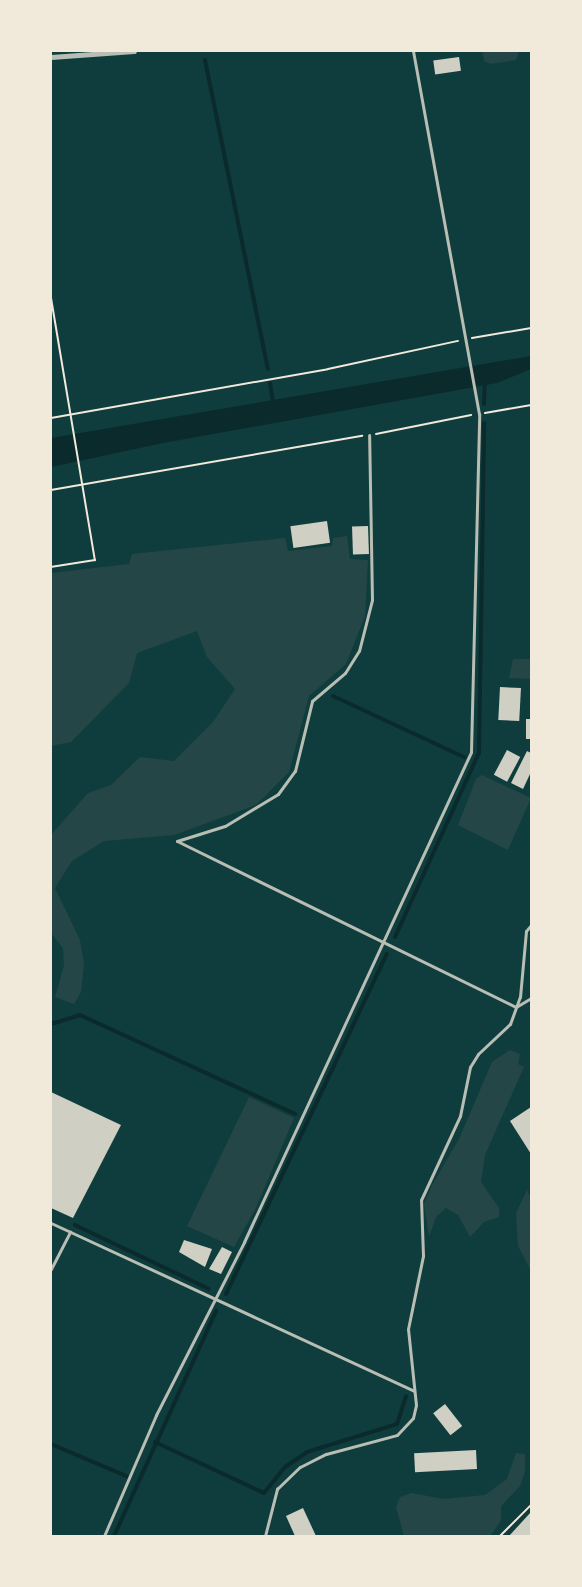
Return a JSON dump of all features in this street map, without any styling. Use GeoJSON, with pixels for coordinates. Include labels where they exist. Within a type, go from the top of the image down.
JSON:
{"type":"FeatureCollection","features":[{"type":"Feature","properties":{"kind":"street"},"geometry":{"type":"LineString","coordinates":[[51,57],[135,51]]}},
{"type":"Feature","properties":{"kind":"lane"},"geometry":{"type":"LineString","coordinates":[[104,1536],[156,1415],[244,1242],[471,752],[478,414],[467,339],[413,51]]}},
{"type":"Feature","properties":{"kind":"lane"},"geometry":{"type":"LineString","coordinates":[[369,435],[372,600],[359,651],[345,673],[312,701],[295,771],[278,794],[225,826],[177,841],[516,1007]]}},
{"type":"Feature","properties":{"kind":"lane"},"geometry":{"type":"LineString","coordinates":[[265,1536],[277,1489],[300,1467],[326,1454],[398,1435],[413,1418],[415,1392],[408,1329],[423,1256],[421,1200],[460,1116],[470,1067],[478,1054],[510,1024],[516,1007],[526,931],[531,925]]}},
{"type":"Feature","properties":{"kind":"lane"},"geometry":{"type":"LineString","coordinates":[[516,1007],[531,998]]}},
{"type":"Feature","properties":{"kind":"lane"},"geometry":{"type":"LineString","coordinates":[[51,1223],[415,1392]]}},
{"type":"Feature","properties":{"kind":"lane"},"geometry":{"type":"LineString","coordinates":[[51,1269],[70,1232]]}},
{"type":"Feature","properties":{"kind":"path"},"geometry":{"type":"LineString","coordinates":[[51,298],[95,560],[51,567]]}},
{"type":"Feature","properties":{"kind":"path"},"geometry":{"type":"LineString","coordinates":[[51,418],[328,369],[467,339],[531,328]]}},
{"type":"Feature","properties":{"kind":"path"},"geometry":{"type":"LineString","coordinates":[[51,490],[531,405]]}},
{"type":"Feature","properties":{"kind":"path"},"geometry":{"type":"LineString","coordinates":[[500,1536],[531,1505]]}},
{"type":"Feature","properties":{"kind":"shaded area"},"geometry":{"type":"Polygon","coordinates":[[[482,51],[519,51],[516,60],[490,64],[484,61],[482,51]]]}},
{"type":"Feature","properties":{"kind":"shaded area"},"geometry":{"type":"Polygon","coordinates":[[[531,356],[531,369],[497,383],[163,443],[51,467],[51,438],[531,356]]]}},
{"type":"Feature","properties":{"kind":"shaded area"},"geometry":{"type":"Polygon","coordinates":[[[347,536],[350,559],[368,560],[365,616],[346,664],[309,696],[289,772],[256,805],[174,835],[104,841],[72,861],[55,888],[80,940],[84,964],[81,992],[74,1004],[55,997],[64,966],[63,948],[51,933],[51,835],[88,793],[111,785],[140,757],[174,761],[213,722],[235,689],[207,657],[197,631],[137,653],[129,683],[71,742],[51,746],[51,573],[129,564],[132,554],[285,538],[288,551],[332,546],[333,538],[347,536]]]}},
{"type":"Feature","properties":{"kind":"shaded area"},"geometry":{"type":"Polygon","coordinates":[[[513,659],[531,659],[531,679],[509,678],[513,659]]]}},
{"type":"Feature","properties":{"kind":"shaded area"},"geometry":{"type":"Polygon","coordinates":[[[482,775],[531,798],[508,850],[458,825],[476,779],[482,775]]]}},
{"type":"Feature","properties":{"kind":"shaded area"},"geometry":{"type":"Polygon","coordinates":[[[510,1050],[520,1054],[518,1064],[524,1067],[485,1155],[481,1182],[499,1208],[499,1217],[484,1222],[470,1237],[458,1215],[446,1208],[436,1217],[429,1237],[424,1204],[432,1185],[459,1139],[492,1062],[510,1050]]]}},
{"type":"Feature","properties":{"kind":"shaded area"},"geometry":{"type":"Polygon","coordinates":[[[249,1097],[294,1118],[256,1208],[234,1247],[187,1226],[249,1097]]]}},
{"type":"Feature","properties":{"kind":"shaded area"},"geometry":{"type":"Polygon","coordinates":[[[527,1190],[531,1199],[531,1271],[518,1246],[516,1213],[527,1190]]]}},
{"type":"Feature","properties":{"kind":"shaded area"},"geometry":{"type":"Polygon","coordinates":[[[516,1453],[525,1454],[525,1472],[520,1486],[501,1506],[501,1521],[490,1536],[404,1536],[396,1507],[400,1497],[412,1493],[443,1499],[485,1495],[507,1479],[516,1453]]]}},
{"type":"Feature","properties":{"kind":"building"},"geometry":{"type":"Polygon","coordinates":[[[459,57],[461,71],[435,74],[433,61],[459,57]]]}},
{"type":"Feature","properties":{"kind":"building"},"geometry":{"type":"Polygon","coordinates":[[[327,521],[330,543],[293,548],[290,526],[327,521]]]}},
{"type":"Feature","properties":{"kind":"building"},"geometry":{"type":"Polygon","coordinates":[[[368,526],[369,554],[353,555],[352,527],[368,526]]]}},
{"type":"Feature","properties":{"kind":"building"},"geometry":{"type":"Polygon","coordinates":[[[500,687],[521,688],[519,721],[498,720],[500,687]]]}},
{"type":"Feature","properties":{"kind":"building"},"geometry":{"type":"Polygon","coordinates":[[[526,719],[531,719],[531,739],[526,739],[526,719]]]}},
{"type":"Feature","properties":{"kind":"building"},"geometry":{"type":"Polygon","coordinates":[[[507,750],[520,757],[507,782],[494,775],[507,750]]]}},
{"type":"Feature","properties":{"kind":"building"},"geometry":{"type":"Polygon","coordinates":[[[527,751],[531,753],[531,772],[523,789],[511,783],[527,751]]]}},
{"type":"Feature","properties":{"kind":"building"},"geometry":{"type":"Polygon","coordinates":[[[51,1092],[121,1125],[73,1218],[51,1208],[51,1092]]]}},
{"type":"Feature","properties":{"kind":"building"},"geometry":{"type":"Polygon","coordinates":[[[531,1107],[531,1154],[510,1121],[531,1107]]]}},
{"type":"Feature","properties":{"kind":"building"},"geometry":{"type":"Polygon","coordinates":[[[184,1240],[212,1249],[205,1267],[179,1252],[184,1240]]]}},
{"type":"Feature","properties":{"kind":"building"},"geometry":{"type":"Polygon","coordinates":[[[222,1247],[232,1252],[221,1274],[209,1269],[222,1247]]]}},
{"type":"Feature","properties":{"kind":"building"},"geometry":{"type":"Polygon","coordinates":[[[445,1404],[462,1426],[450,1435],[433,1413],[445,1404]]]}},
{"type":"Feature","properties":{"kind":"building"},"geometry":{"type":"Polygon","coordinates":[[[476,1450],[477,1469],[415,1472],[414,1453],[476,1450]]]}},
{"type":"Feature","properties":{"kind":"building"},"geometry":{"type":"Polygon","coordinates":[[[303,1508],[316,1536],[295,1536],[286,1516],[303,1508]]]}},
{"type":"Feature","properties":{"kind":"building"},"geometry":{"type":"Polygon","coordinates":[[[531,1512],[531,1536],[509,1536],[531,1512]]]}},
{"type":"Feature","properties":{"kind":"waterway"},"geometry":{"type":"LineString","coordinates":[[205,60],[268,369]]}},
{"type":"Feature","properties":{"kind":"waterway"},"geometry":{"type":"LineString","coordinates":[[484,404],[485,381]]}},
{"type":"Feature","properties":{"kind":"waterway"},"geometry":{"type":"LineString","coordinates":[[270,383],[273,403]]}},
{"type":"Feature","properties":{"kind":"waterway"},"geometry":{"type":"LineString","coordinates":[[395,937],[479,753],[484,423]]}},
{"type":"Feature","properties":{"kind":"waterway"},"geometry":{"type":"LineString","coordinates":[[333,696],[464,757]]}},
{"type":"Feature","properties":{"kind":"waterway"},"geometry":{"type":"LineString","coordinates":[[226,1294],[387,954]]}},
{"type":"Feature","properties":{"kind":"waterway"},"geometry":{"type":"LineString","coordinates":[[51,1024],[80,1015],[295,1114]]}},
{"type":"Feature","properties":{"kind":"waterway"},"geometry":{"type":"LineString","coordinates":[[75,1225],[209,1289]]}},
{"type":"Feature","properties":{"kind":"waterway"},"geometry":{"type":"LineString","coordinates":[[114,1536],[216,1311]]}},
{"type":"Feature","properties":{"kind":"waterway"},"geometry":{"type":"LineString","coordinates":[[155,1442],[264,1493],[285,1467],[307,1452],[397,1424],[406,1396]]}},
{"type":"Feature","properties":{"kind":"waterway"},"geometry":{"type":"LineString","coordinates":[[51,1444],[126,1476]]}}]}
